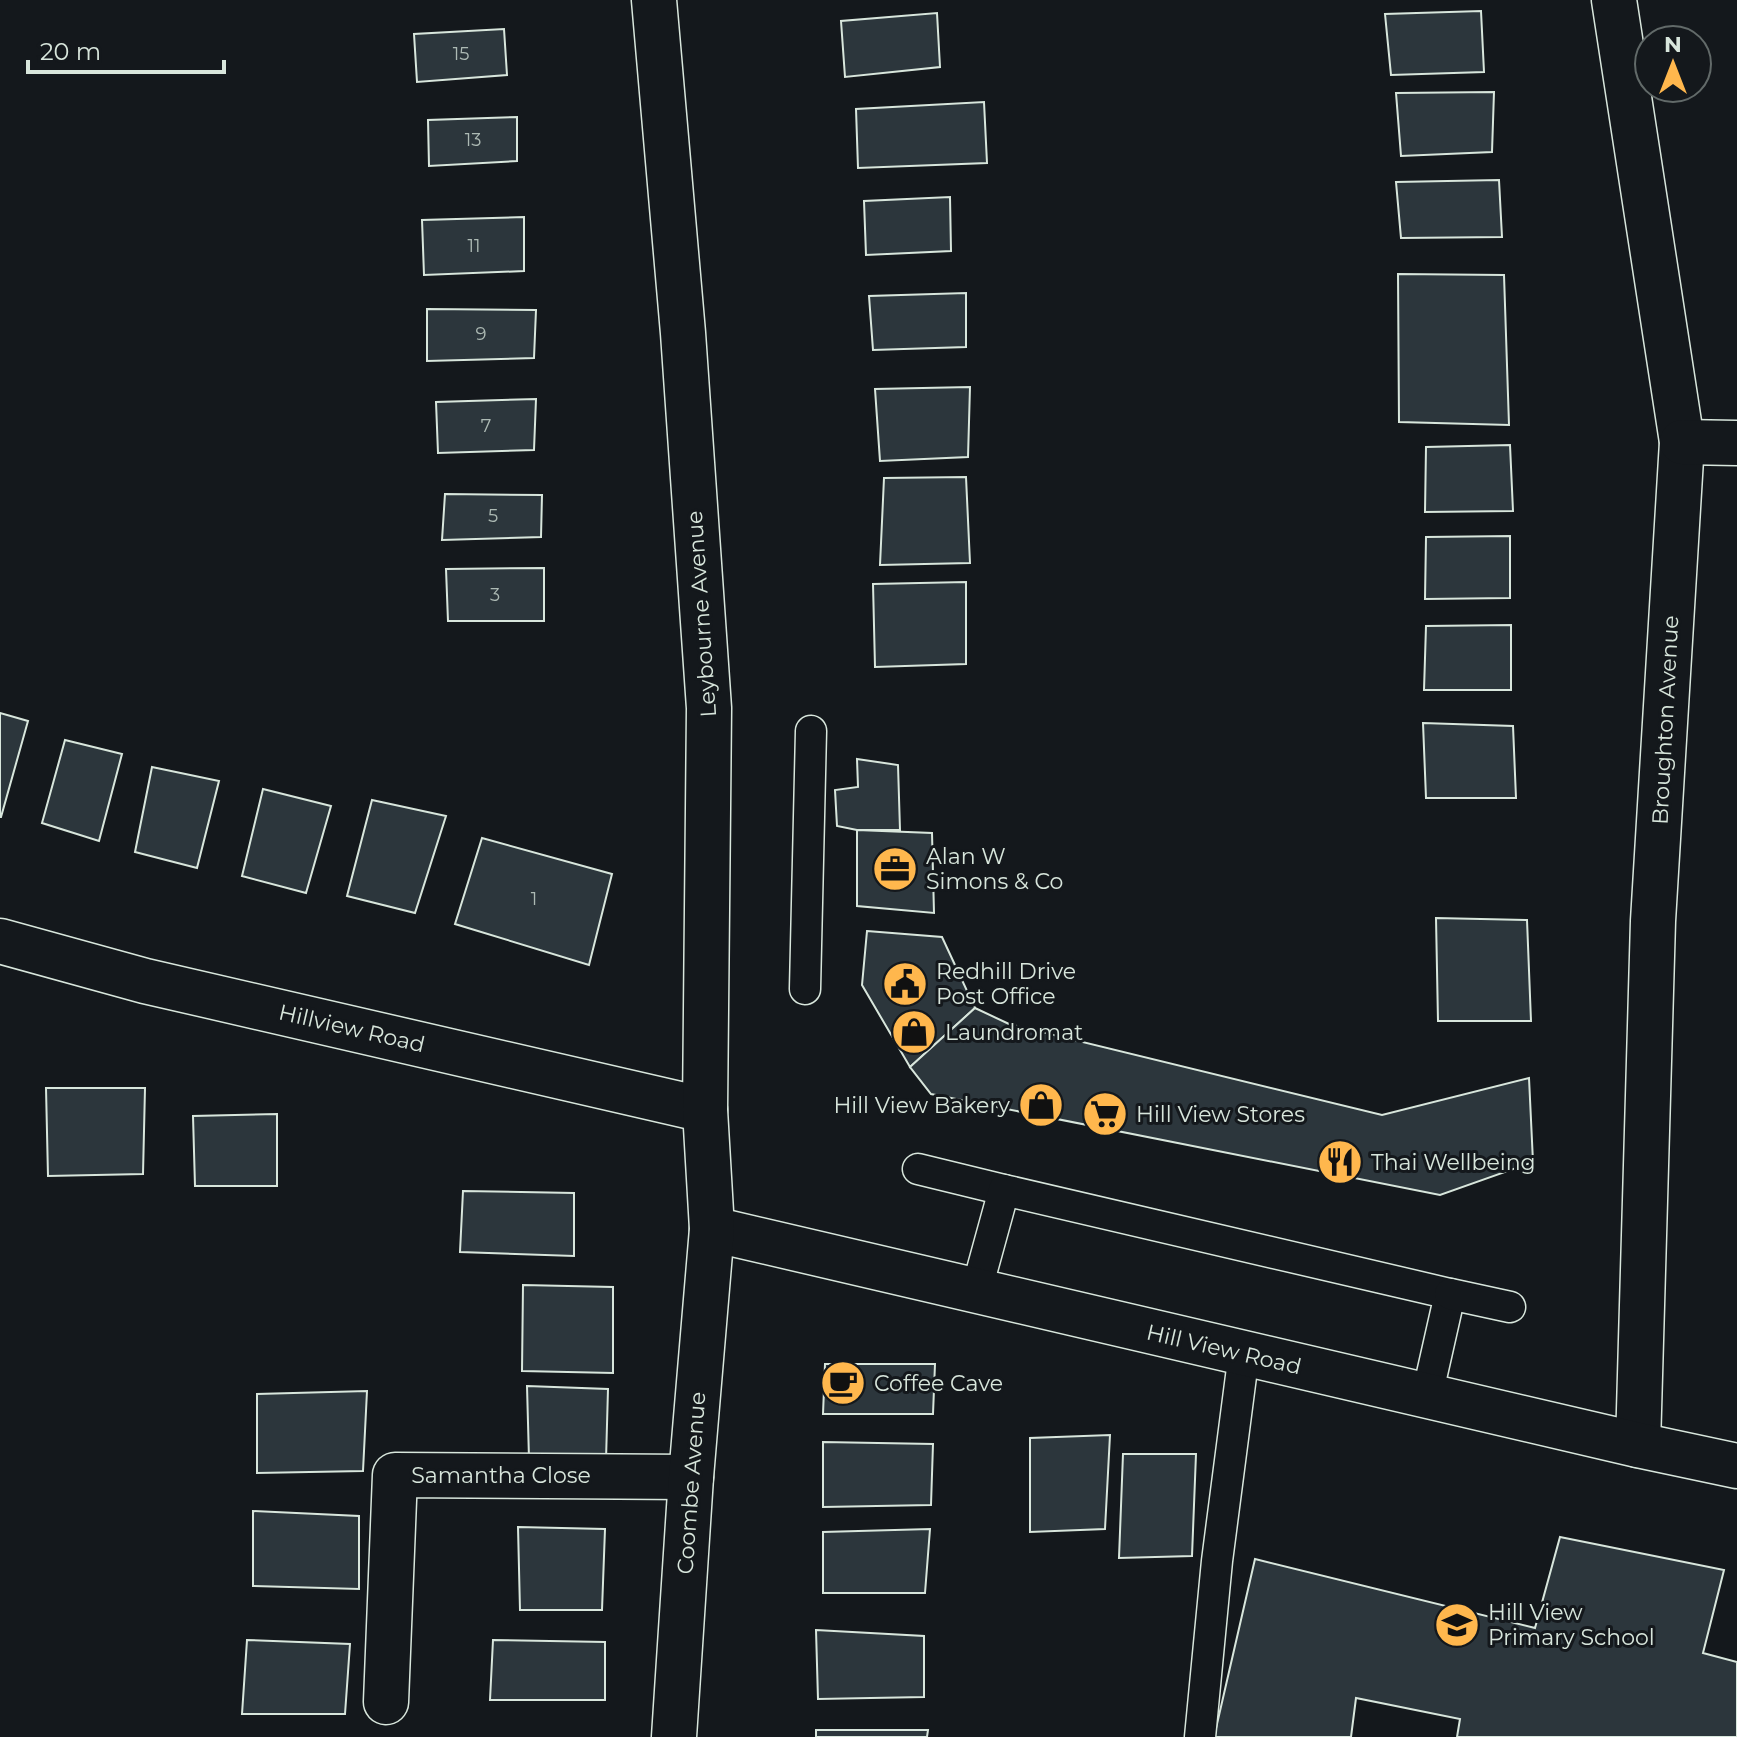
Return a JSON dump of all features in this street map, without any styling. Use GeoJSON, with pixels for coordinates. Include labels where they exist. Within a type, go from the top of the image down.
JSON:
{"type":"FeatureCollection","features":[{"type":"Feature","properties":{"kind":"street","name":"Leybourne Avenue"},"geometry":{"type":"LineString","coordinates":[[654,0],[683,333],[709,708],[705,1110],[712,1229]]}},
{"type":"Feature","properties":{"kind":"street","name":"Broughton Avenue"},"geometry":{"type":"LineString","coordinates":[[1614,0],[1682,442],[1653,921],[1638,1445]]}},
{"type":"Feature","properties":{"kind":"street"},"geometry":{"type":"LineString","coordinates":[[1682,442],[1737,443]]}},
{"type":"Feature","properties":{"kind":"street","name":"Hillview Road"},"geometry":{"type":"LineString","coordinates":[[0,941],[145,981],[705,1110]]}},
{"type":"Feature","properties":{"kind":"street","name":"Hill View Road"},"geometry":{"type":"LineString","coordinates":[[712,1229],[1737,1466]]}},
{"type":"Feature","properties":{"kind":"street","name":"Coombe Avenue"},"geometry":{"type":"LineString","coordinates":[[674,1737],[691,1477],[712,1229]]}},
{"type":"Feature","properties":{"kind":"street","name":"Samantha Close"},"geometry":{"type":"LineString","coordinates":[[386,1702],[395,1475],[691,1477]]}},
{"type":"Feature","properties":{"kind":"lane"},"geometry":{"type":"LineString","coordinates":[[805,989],[811,731]]}},
{"type":"Feature","properties":{"kind":"lane"},"geometry":{"type":"LineString","coordinates":[[918,1169],[1510,1307]]}},
{"type":"Feature","properties":{"kind":"lane"},"geometry":{"type":"LineString","coordinates":[[976,1292],[1004,1190]]}},
{"type":"Feature","properties":{"kind":"lane"},"geometry":{"type":"LineString","coordinates":[[1427,1396],[1450,1294]]}},
{"type":"Feature","properties":{"kind":"lane"},"geometry":{"type":"LineString","coordinates":[[1200,1737],[1217,1561],[1244,1353]]}},
{"type":"Feature","properties":{"kind":"building"},"geometry":{"type":"Polygon","coordinates":[[[1481,11],[1484,72],[1391,75],[1385,14],[1481,11]]]}},
{"type":"Feature","properties":{"kind":"building"},"geometry":{"type":"Polygon","coordinates":[[[937,13],[940,67],[845,77],[841,21],[937,13]]]}},
{"type":"Feature","properties":{"kind":"building"},"geometry":{"type":"Polygon","coordinates":[[[504,29],[507,75],[417,82],[414,34],[504,29]]]}},
{"type":"Feature","properties":{"kind":"building"},"geometry":{"type":"Polygon","coordinates":[[[1494,92],[1492,152],[1401,156],[1396,93],[1494,92]]]}},
{"type":"Feature","properties":{"kind":"building"},"geometry":{"type":"Polygon","coordinates":[[[984,102],[987,163],[858,168],[856,109],[984,102]]]}},
{"type":"Feature","properties":{"kind":"building"},"geometry":{"type":"Polygon","coordinates":[[[517,117],[517,161],[429,166],[428,120],[517,117]]]}},
{"type":"Feature","properties":{"kind":"building"},"geometry":{"type":"Polygon","coordinates":[[[1499,180],[1502,237],[1401,238],[1396,182],[1499,180]]]}},
{"type":"Feature","properties":{"kind":"building"},"geometry":{"type":"Polygon","coordinates":[[[950,197],[951,251],[866,255],[864,201],[950,197]]]}},
{"type":"Feature","properties":{"kind":"building"},"geometry":{"type":"Polygon","coordinates":[[[524,217],[524,271],[424,275],[422,220],[524,217]]]}},
{"type":"Feature","properties":{"kind":"building"},"geometry":{"type":"Polygon","coordinates":[[[1398,274],[1504,275],[1509,425],[1399,422],[1398,274]]]}},
{"type":"Feature","properties":{"kind":"building"},"geometry":{"type":"Polygon","coordinates":[[[966,293],[966,347],[873,350],[869,296],[966,293]]]}},
{"type":"Feature","properties":{"kind":"building"},"geometry":{"type":"Polygon","coordinates":[[[427,309],[536,310],[534,358],[427,361],[427,309]]]}},
{"type":"Feature","properties":{"kind":"building"},"geometry":{"type":"Polygon","coordinates":[[[970,387],[968,457],[880,461],[875,389],[970,387]]]}},
{"type":"Feature","properties":{"kind":"building"},"geometry":{"type":"Polygon","coordinates":[[[536,399],[534,450],[438,453],[436,402],[536,399]]]}},
{"type":"Feature","properties":{"kind":"building"},"geometry":{"type":"Polygon","coordinates":[[[1510,445],[1513,511],[1425,512],[1426,447],[1510,445]]]}},
{"type":"Feature","properties":{"kind":"building"},"geometry":{"type":"Polygon","coordinates":[[[966,477],[970,563],[880,565],[884,478],[966,477]]]}},
{"type":"Feature","properties":{"kind":"building"},"geometry":{"type":"Polygon","coordinates":[[[445,494],[542,495],[541,537],[442,540],[445,494]]]}},
{"type":"Feature","properties":{"kind":"building"},"geometry":{"type":"Polygon","coordinates":[[[1510,536],[1510,598],[1425,599],[1426,537],[1510,536]]]}},
{"type":"Feature","properties":{"kind":"building"},"geometry":{"type":"Polygon","coordinates":[[[544,568],[544,621],[448,621],[446,569],[544,568]]]}},
{"type":"Feature","properties":{"kind":"building"},"geometry":{"type":"Polygon","coordinates":[[[966,582],[966,664],[875,667],[873,584],[966,582]]]}},
{"type":"Feature","properties":{"kind":"building"},"geometry":{"type":"Polygon","coordinates":[[[1511,625],[1511,690],[1424,690],[1426,626],[1511,625]]]}},
{"type":"Feature","properties":{"kind":"building"},"geometry":{"type":"Polygon","coordinates":[[[0,713],[28,721],[1,817],[0,817],[0,713]]]}},
{"type":"Feature","properties":{"kind":"building"},"geometry":{"type":"Polygon","coordinates":[[[1423,723],[1513,726],[1516,798],[1426,798],[1423,723]]]}},
{"type":"Feature","properties":{"kind":"building"},"geometry":{"type":"Polygon","coordinates":[[[65,740],[122,754],[99,841],[42,823],[65,740]]]}},
{"type":"Feature","properties":{"kind":"building"},"geometry":{"type":"Polygon","coordinates":[[[857,759],[898,765],[900,830],[857,830],[837,826],[835,790],[858,787],[857,759]]]}},
{"type":"Feature","properties":{"kind":"building"},"geometry":{"type":"Polygon","coordinates":[[[152,767],[219,781],[197,868],[135,852],[152,767]]]}},
{"type":"Feature","properties":{"kind":"building"},"geometry":{"type":"Polygon","coordinates":[[[263,789],[331,806],[306,893],[242,876],[263,789]]]}},
{"type":"Feature","properties":{"kind":"building"},"geometry":{"type":"Polygon","coordinates":[[[372,800],[446,816],[415,913],[347,896],[372,800]]]}},
{"type":"Feature","properties":{"kind":"building","name":"Alan W Simons & Co"},"geometry":{"type":"Polygon","coordinates":[[[857,830],[932,833],[934,913],[857,906],[857,830]]]}},
{"type":"Feature","properties":{"kind":"building"},"geometry":{"type":"Polygon","coordinates":[[[482,838],[612,874],[589,965],[455,924],[482,838]]]}},
{"type":"Feature","properties":{"kind":"building"},"geometry":{"type":"Polygon","coordinates":[[[1436,918],[1527,920],[1531,1021],[1438,1021],[1436,918]]]}},
{"type":"Feature","properties":{"kind":"building"},"geometry":{"type":"Polygon","coordinates":[[[867,931],[942,937],[975,1008],[910,1067],[862,985],[867,931]]]}},
{"type":"Feature","properties":{"kind":"building"},"geometry":{"type":"Polygon","coordinates":[[[975,1008],[1009,1024],[1382,1115],[1529,1078],[1533,1162],[1440,1195],[931,1094],[910,1067],[975,1008]]]}},
{"type":"Feature","properties":{"kind":"building"},"geometry":{"type":"Polygon","coordinates":[[[46,1088],[145,1088],[143,1174],[48,1176],[46,1088]]]}},
{"type":"Feature","properties":{"kind":"building"},"geometry":{"type":"Polygon","coordinates":[[[277,1114],[277,1186],[195,1186],[193,1116],[277,1114]]]}},
{"type":"Feature","properties":{"kind":"building"},"geometry":{"type":"Polygon","coordinates":[[[463,1191],[574,1193],[574,1256],[460,1252],[463,1191]]]}},
{"type":"Feature","properties":{"kind":"building"},"geometry":{"type":"Polygon","coordinates":[[[523,1285],[613,1287],[613,1373],[522,1371],[523,1285]]]}},
{"type":"Feature","properties":{"kind":"building"},"geometry":{"type":"Polygon","coordinates":[[[825,1364],[935,1364],[933,1414],[823,1414],[825,1364]]]}},
{"type":"Feature","properties":{"kind":"building"},"geometry":{"type":"Polygon","coordinates":[[[527,1386],[608,1389],[606,1460],[529,1459],[527,1386]]]}},
{"type":"Feature","properties":{"kind":"building"},"geometry":{"type":"Polygon","coordinates":[[[367,1391],[363,1471],[257,1473],[257,1394],[367,1391]]]}},
{"type":"Feature","properties":{"kind":"building"},"geometry":{"type":"Polygon","coordinates":[[[1110,1435],[1105,1529],[1030,1532],[1030,1438],[1110,1435]]]}},
{"type":"Feature","properties":{"kind":"building"},"geometry":{"type":"Polygon","coordinates":[[[823,1442],[933,1444],[931,1505],[823,1507],[823,1442]]]}},
{"type":"Feature","properties":{"kind":"building"},"geometry":{"type":"Polygon","coordinates":[[[1123,1454],[1196,1454],[1192,1556],[1119,1558],[1123,1454]]]}},
{"type":"Feature","properties":{"kind":"building"},"geometry":{"type":"Polygon","coordinates":[[[253,1511],[359,1516],[359,1589],[253,1586],[253,1511]]]}},
{"type":"Feature","properties":{"kind":"building"},"geometry":{"type":"Polygon","coordinates":[[[518,1527],[605,1529],[602,1610],[520,1610],[518,1527]]]}},
{"type":"Feature","properties":{"kind":"building"},"geometry":{"type":"Polygon","coordinates":[[[930,1529],[925,1593],[823,1593],[823,1532],[930,1529]]]}},
{"type":"Feature","properties":{"kind":"building"},"geometry":{"type":"Polygon","coordinates":[[[1560,1537],[1724,1570],[1703,1653],[1737,1662],[1737,1737],[1457,1737],[1460,1719],[1356,1698],[1351,1737],[1214,1737],[1255,1559],[1535,1628],[1560,1537]]]}},
{"type":"Feature","properties":{"kind":"building"},"geometry":{"type":"Polygon","coordinates":[[[816,1630],[924,1636],[924,1697],[818,1699],[816,1630]]]}},
{"type":"Feature","properties":{"kind":"building"},"geometry":{"type":"Polygon","coordinates":[[[247,1640],[350,1644],[345,1714],[242,1714],[247,1640]]]}},
{"type":"Feature","properties":{"kind":"building"},"geometry":{"type":"Polygon","coordinates":[[[493,1640],[605,1642],[605,1700],[490,1700],[493,1640]]]}},
{"type":"Feature","properties":{"kind":"building"},"geometry":{"type":"Polygon","coordinates":[[[816,1730],[928,1730],[927,1737],[816,1737],[816,1730]]]}},
{"type":"Feature","properties":{"kind":"place","name":"Alan W Simons & Co"},"geometry":{"type":"Point","coordinates":[895,869]}},
{"type":"Feature","properties":{"kind":"place","name":"Redhill Drive Post Office"},"geometry":{"type":"Point","coordinates":[905,984]}},
{"type":"Feature","properties":{"kind":"place","name":"Laundromat"},"geometry":{"type":"Point","coordinates":[914,1032]}},
{"type":"Feature","properties":{"kind":"place","name":"Hill View Bakery"},"geometry":{"type":"Point","coordinates":[1041,1105]}},
{"type":"Feature","properties":{"kind":"place","name":"Hill View Stores"},"geometry":{"type":"Point","coordinates":[1105,1114]}},
{"type":"Feature","properties":{"kind":"place","name":"Thai Wellbeing"},"geometry":{"type":"Point","coordinates":[1340,1162]}},
{"type":"Feature","properties":{"kind":"place","name":"Coffee Cave"},"geometry":{"type":"Point","coordinates":[843,1383]}},
{"type":"Feature","properties":{"kind":"place","name":"Hill View Primary School"},"geometry":{"type":"Point","coordinates":[1457,1625]}}]}
